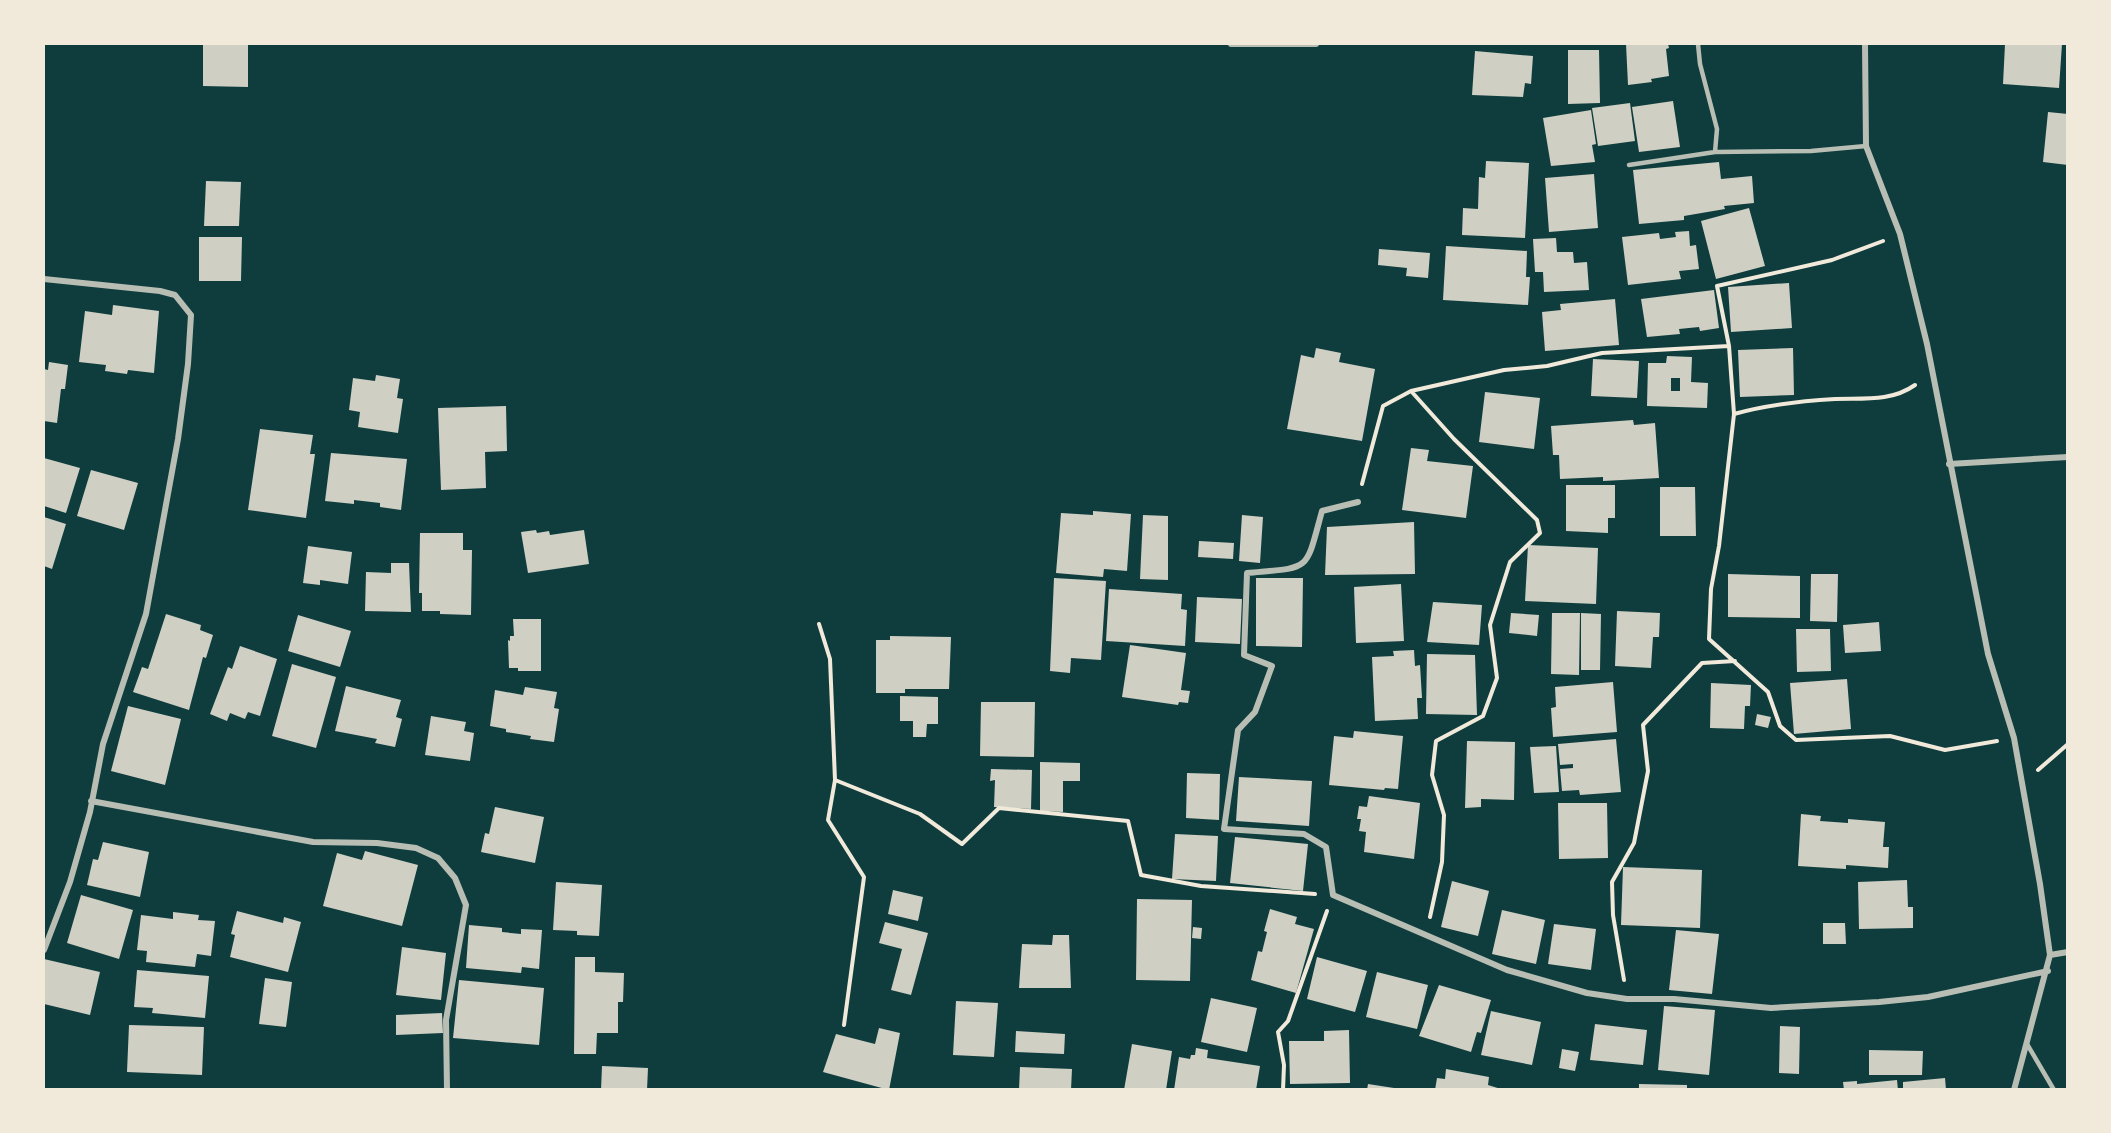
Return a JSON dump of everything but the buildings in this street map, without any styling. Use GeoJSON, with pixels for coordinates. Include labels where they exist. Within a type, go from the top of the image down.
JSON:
{"type":"FeatureCollection","features":[{"type":"Feature","properties":{"kind":"street"},"geometry":{"type":"LineString","coordinates":[[1231,44],[1316,44]]}},
{"type":"Feature","properties":{"kind":"street"},"geometry":{"type":"LineString","coordinates":[[1865,44],[1866,146],[1900,234],[1932,372],[1988,654],[2014,738],[2050,955],[2048,971],[2014,1089]]}},
{"type":"Feature","properties":{"kind":"street"},"geometry":{"type":"LineString","coordinates":[[44,279],[160,291],[175,295],[191,315],[188,364],[178,439],[146,614],[110,724],[70,882],[44,950]]}},
{"type":"Feature","properties":{"kind":"street"},"geometry":{"type":"LineString","coordinates":[[1949,464],[2067,457]]}},
{"type":"Feature","properties":{"kind":"street"},"geometry":{"type":"LineString","coordinates":[[1358,502],[1322,511],[1308,560],[1296,568],[1247,573],[1244,655],[1272,666],[1255,712],[1238,730],[1224,829],[1304,834],[1326,847],[1333,895],[1507,970],[1587,993],[1627,999],[1674,999],[1771,1008],[1929,997],[2048,971]]}},
{"type":"Feature","properties":{"kind":"street"},"geometry":{"type":"LineString","coordinates":[[91,801],[313,842],[377,843],[416,848],[438,858],[455,878],[466,905],[462,942],[446,1020],[447,1089]]}},
{"type":"Feature","properties":{"kind":"street"},"geometry":{"type":"LineString","coordinates":[[2050,955],[2067,952]]}},
{"type":"Feature","properties":{"kind":"lane"},"geometry":{"type":"LineString","coordinates":[[1698,44],[1700,64],[1717,129],[1715,152]]}},
{"type":"Feature","properties":{"kind":"lane"},"geometry":{"type":"LineString","coordinates":[[1629,165],[1715,152],[1811,151],[1866,146]]}},
{"type":"Feature","properties":{"kind":"lane"},"geometry":{"type":"LineString","coordinates":[[2027,1044],[2054,1089]]}},
{"type":"Feature","properties":{"kind":"path"},"geometry":{"type":"LineString","coordinates":[[1900,234],[1832,260],[1717,286],[1729,346],[1734,414],[1712,589],[1709,639],[1736,661],[1767,692],[1780,726],[1796,740],[1890,736],[1945,750],[2014,738]]}},
{"type":"Feature","properties":{"kind":"path"},"geometry":{"type":"LineString","coordinates":[[1358,502],[1383,406],[1411,391],[1504,370],[1547,366],[1602,354],[1729,346]]}},
{"type":"Feature","properties":{"kind":"path"},"geometry":{"type":"LineString","coordinates":[[1734,414],[1766,405],[1835,399],[1871,400],[1905,392],[1932,372]]}},
{"type":"Feature","properties":{"kind":"path"},"geometry":{"type":"LineString","coordinates":[[1411,391],[1454,439],[1537,520],[1540,533],[1510,562],[1490,625],[1497,678],[1483,716],[1436,741],[1432,775],[1444,815],[1442,862],[1426,936]]}},
{"type":"Feature","properties":{"kind":"path"},"geometry":{"type":"LineString","coordinates":[[819,624],[830,659],[835,780],[828,820],[864,877],[844,1025]]}},
{"type":"Feature","properties":{"kind":"path"},"geometry":{"type":"LineString","coordinates":[[1627,999],[1613,915],[1612,882],[1634,843],[1648,771],[1643,725],[1702,663],[1736,661]]}},
{"type":"Feature","properties":{"kind":"path"},"geometry":{"type":"LineString","coordinates":[[2022,784],[2067,744]]}},
{"type":"Feature","properties":{"kind":"path"},"geometry":{"type":"LineString","coordinates":[[835,780],[920,814],[962,844],[999,808],[1128,821],[1141,874],[1201,886],[1333,895],[1288,1021],[1278,1032],[1284,1065],[1283,1089]]}}]}
